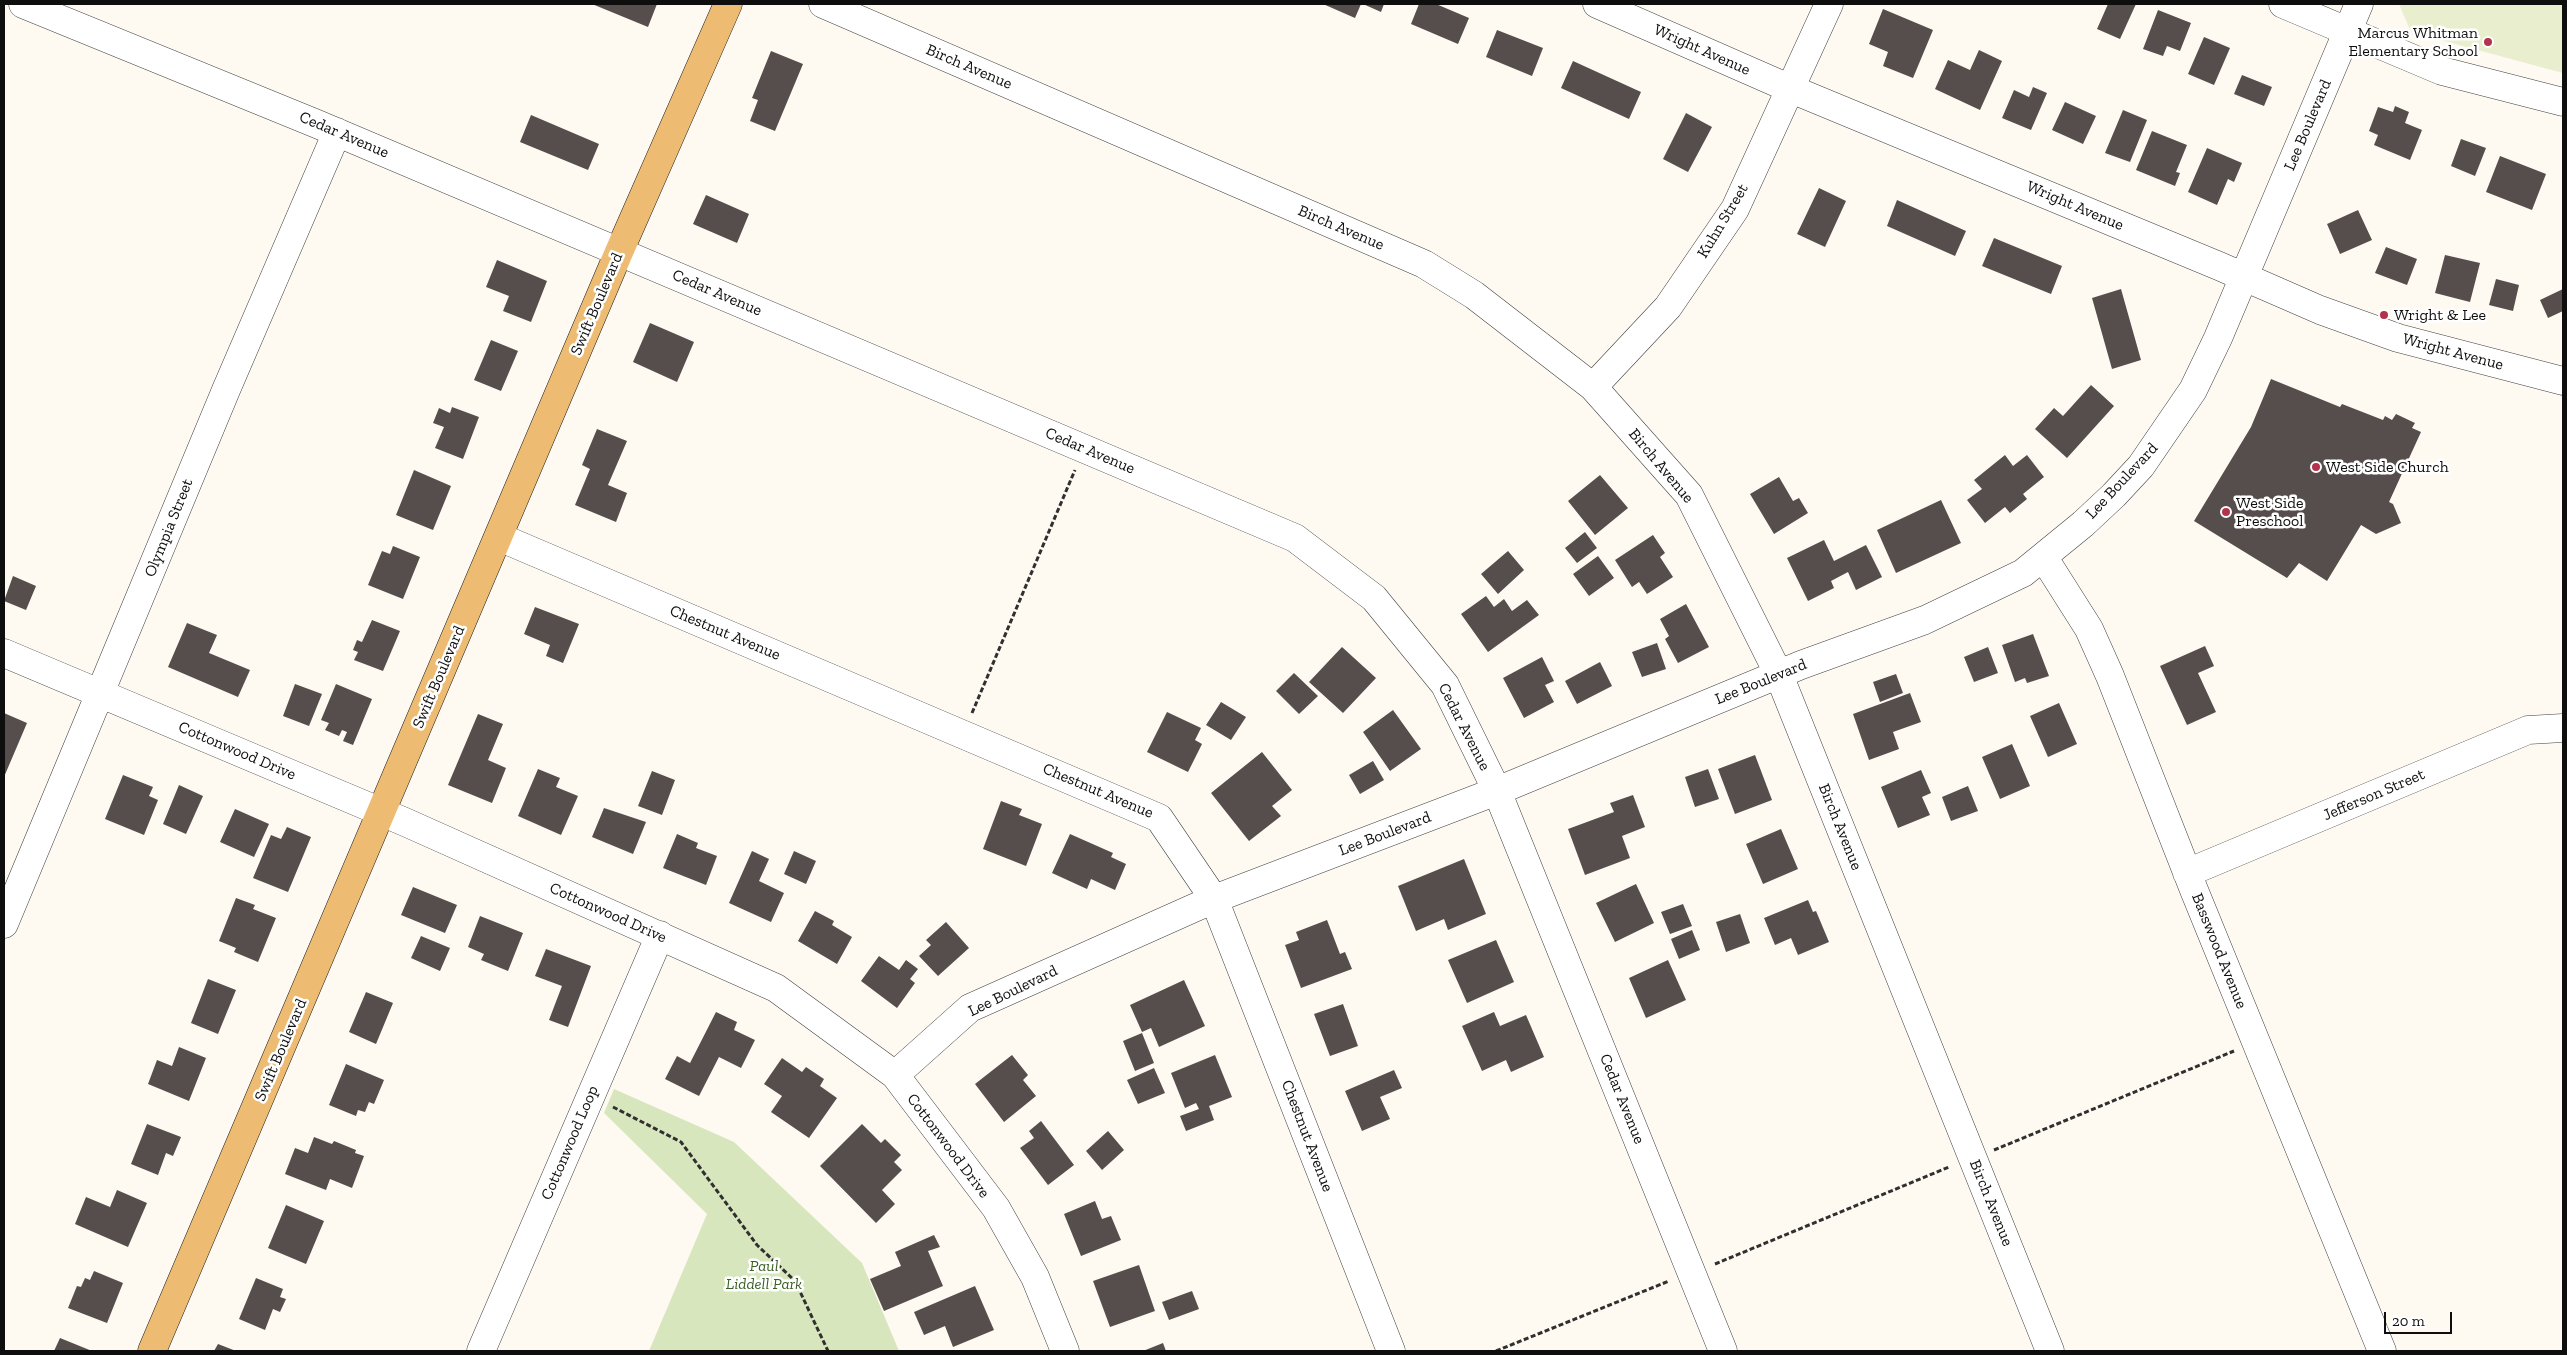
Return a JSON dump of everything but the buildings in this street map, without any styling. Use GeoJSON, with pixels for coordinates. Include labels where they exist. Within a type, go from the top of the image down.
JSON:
{"type":"FeatureCollection","features":[{"type":"Feature","properties":{"kind":"main road","name":"Swift Boulevard"},"geometry":{"type":"LineString","coordinates":[[152,1351],[619,252],[728,4]]}},
{"type":"Feature","properties":{"kind":"street","name":"Cedar Avenue"},"geometry":{"type":"LineString","coordinates":[[23,4],[337,132],[1295,538],[1374,598],[1445,685],[1497,791],[1723,1351]]}},
{"type":"Feature","properties":{"kind":"street","name":"Birch Avenue"},"geometry":{"type":"LineString","coordinates":[[823,4],[1424,264],[1474,295],[1593,387],[1690,495],[1779,675],[2050,1351]]}},
{"type":"Feature","properties":{"kind":"street","name":"Wright Avenue"},"geometry":{"type":"LineString","coordinates":[[1597,4],[1791,89],[2320,310],[2398,338],[2563,381]]}},
{"type":"Feature","properties":{"kind":"street","name":"Kuhn Street"},"geometry":{"type":"LineString","coordinates":[[1593,387],[1668,307],[1735,209],[1829,4]]}},
{"type":"Feature","properties":{"kind":"street"},"geometry":{"type":"LineString","coordinates":[[2284,4],[2442,71],[2563,102]]}},
{"type":"Feature","properties":{"kind":"street","name":"Lee Boulevard"},"geometry":{"type":"LineString","coordinates":[[895,1076],[970,1008],[1214,899],[1497,791],[1779,675],[1925,620],[2023,573],[2044,558],[2114,496],[2163,437],[2193,390],[2244,278],[2359,4]]}},
{"type":"Feature","properties":{"kind":"street","name":"Olympia Street"},"geometry":{"type":"LineString","coordinates":[[4,924],[226,390],[337,132]]}},
{"type":"Feature","properties":{"kind":"street","name":"Chestnut Avenue"},"geometry":{"type":"LineString","coordinates":[[499,537],[1159,818],[1214,899],[1390,1351]]}},
{"type":"Feature","properties":{"kind":"street","name":"Basswood Avenue"},"geometry":{"type":"LineString","coordinates":[[2044,558],[2089,629],[2110,676],[2187,873],[2382,1351]]}},
{"type":"Feature","properties":{"kind":"street","name":"Cottonwood Drive"},"geometry":{"type":"LineString","coordinates":[[4,652],[382,813],[776,988],[895,1076],[996,1208],[1035,1277],[1065,1351]]}},
{"type":"Feature","properties":{"kind":"street","name":"Jefferson Street"},"geometry":{"type":"LineString","coordinates":[[2187,873],[2528,730],[2563,728]]}},
{"type":"Feature","properties":{"kind":"street","name":"Cottonwood Loop"},"geometry":{"type":"LineString","coordinates":[[481,1351],[660,935]]}},
{"type":"Feature","properties":{"kind":"path"},"geometry":{"type":"LineString","coordinates":[[972,714],[1076,468]]}},
{"type":"Feature","properties":{"kind":"path"},"geometry":{"type":"LineString","coordinates":[[1991,1151],[2237,1050]]}},
{"type":"Feature","properties":{"kind":"path"},"geometry":{"type":"LineString","coordinates":[[611,1106],[681,1142],[756,1245],[795,1282],[828,1351]]}},
{"type":"Feature","properties":{"kind":"path"},"geometry":{"type":"LineString","coordinates":[[1708,1267],[1953,1165]]}},
{"type":"Feature","properties":{"kind":"path"},"geometry":{"type":"LineString","coordinates":[[1496,1351],[1673,1280]]}},
{"type":"Feature","properties":{"kind":"green space","name":"Marcus Whitman Elementary School"},"geometry":{"type":"Polygon","coordinates":[[[2399,4],[2563,4],[2563,73],[2411,32],[2399,4]]]}},
{"type":"Feature","properties":{"kind":"green space","name":"Paul Liddell Park"},"geometry":{"type":"Polygon","coordinates":[[[614,1089],[734,1142],[862,1263],[899,1351],[649,1351],[707,1214],[604,1113],[614,1089]]]}},
{"type":"Feature","properties":{"kind":"place","name":"Marcus Whitman Elementary School"},"geometry":{"type":"Point","coordinates":[2488,42]}},
{"type":"Feature","properties":{"kind":"place","name":"Wright & Lee"},"geometry":{"type":"Point","coordinates":[2384,315]}},
{"type":"Feature","properties":{"kind":"place","name":"West Side Church"},"geometry":{"type":"Point","coordinates":[2316,467]}},
{"type":"Feature","properties":{"kind":"place","name":"West Side Preschool"},"geometry":{"type":"Point","coordinates":[2226,512]}}]}
